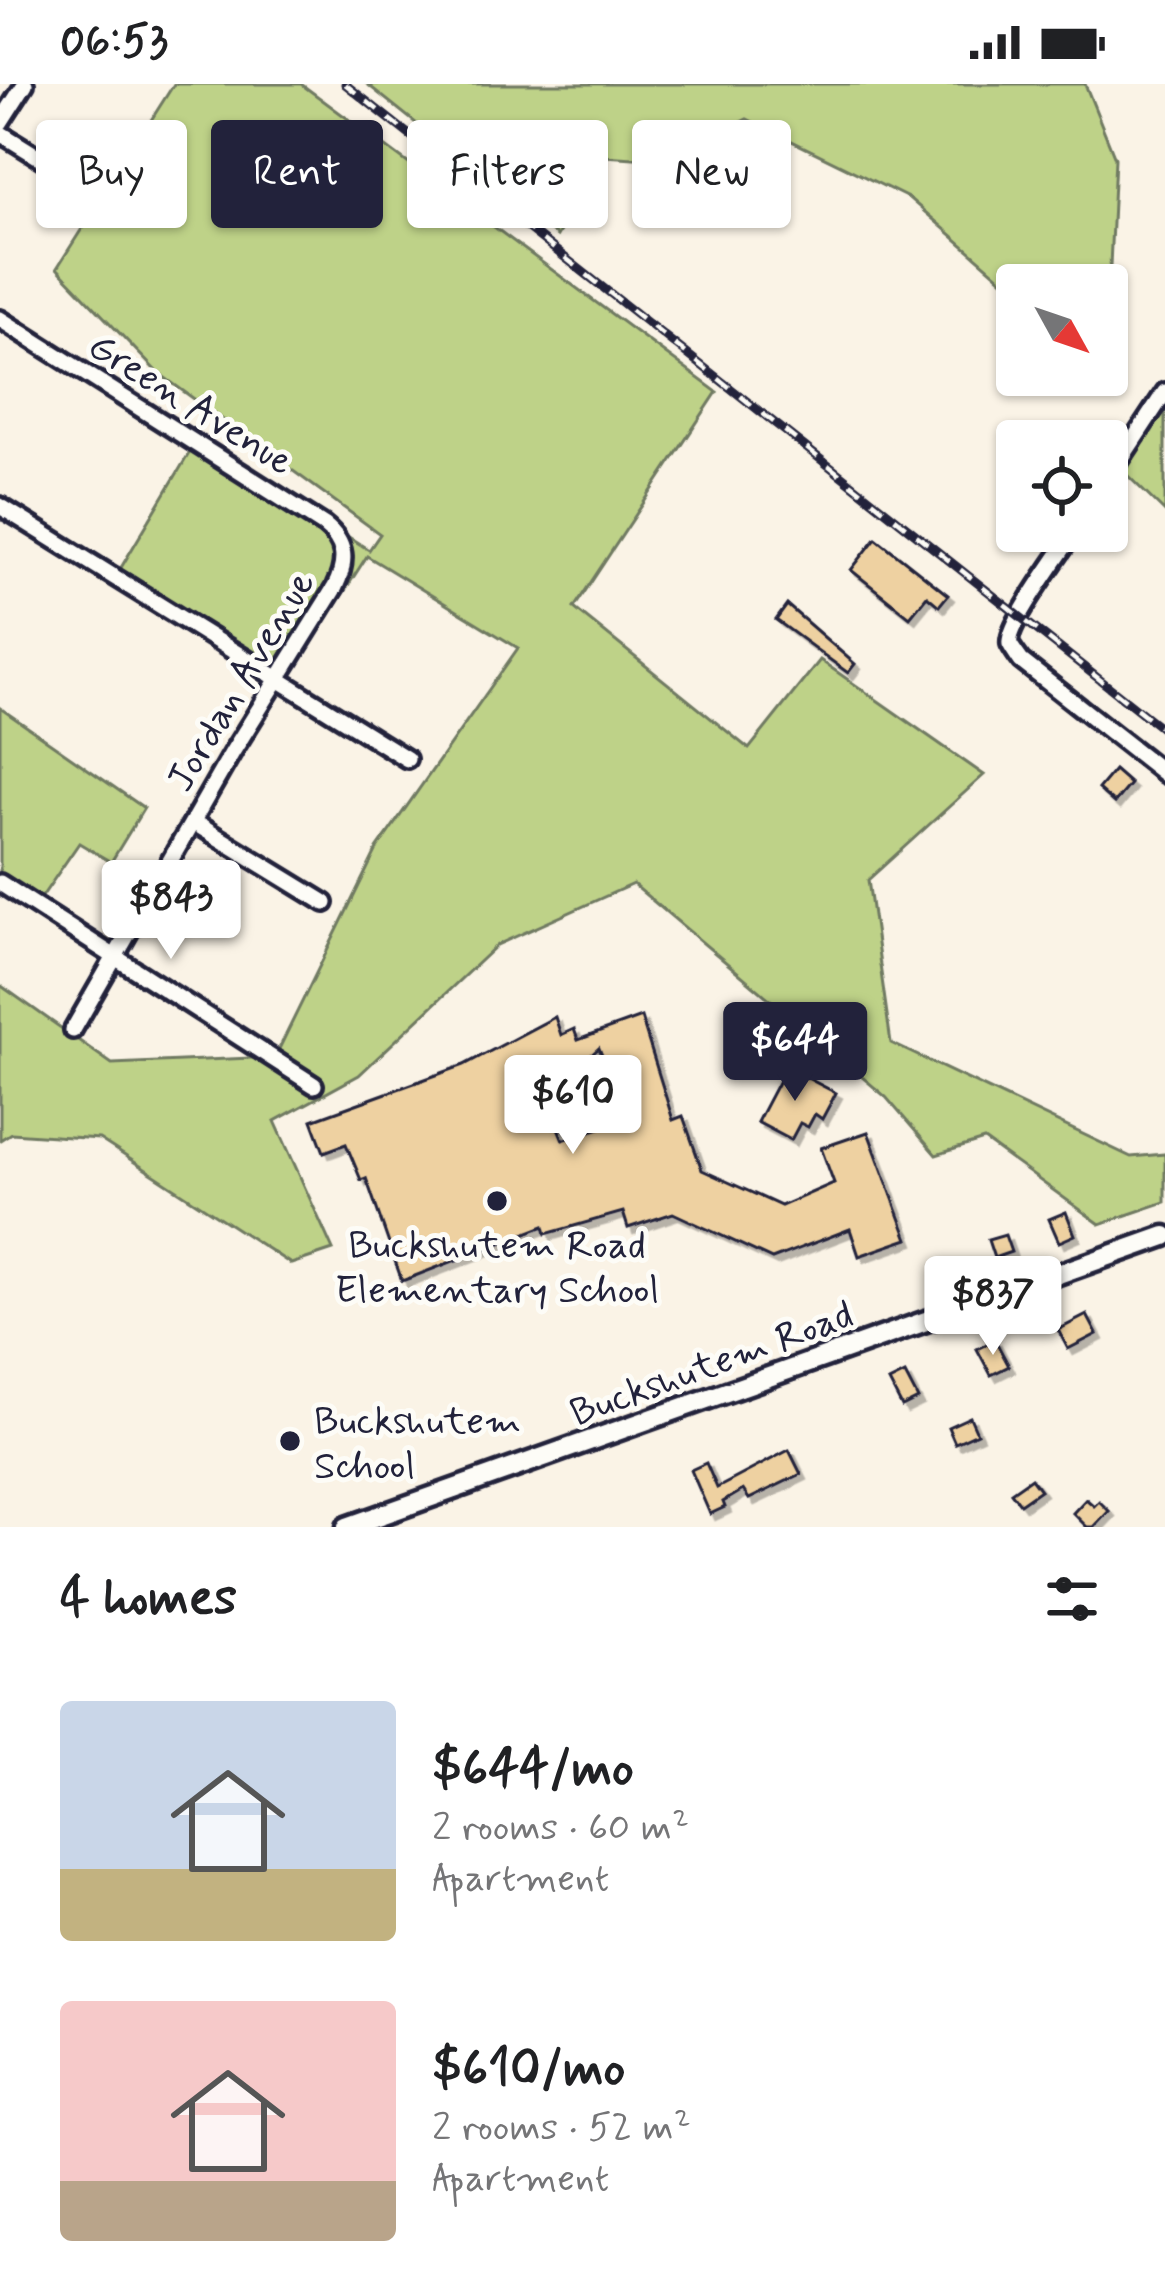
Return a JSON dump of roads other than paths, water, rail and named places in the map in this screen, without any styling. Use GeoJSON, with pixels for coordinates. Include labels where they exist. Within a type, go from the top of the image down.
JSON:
{"type":"FeatureCollection","features":[{"type":"Feature","properties":{"kind":"main road","name":"Buckshutem Road"},"geometry":{"type":"LineString","coordinates":[[347,1527],[1165,1236]]}},
{"type":"Feature","properties":{"kind":"street"},"geometry":{"type":"LineString","coordinates":[[0,123],[25,84]]}},
{"type":"Feature","properties":{"kind":"street"},"geometry":{"type":"LineString","coordinates":[[0,133],[36,155]]}},
{"type":"Feature","properties":{"kind":"street","name":"Green Avenue"},"geometry":{"type":"LineString","coordinates":[[0,319],[324,525],[343,548]]}},
{"type":"Feature","properties":{"kind":"street"},"geometry":{"type":"LineString","coordinates":[[1128,448],[1165,392]]}},
{"type":"Feature","properties":{"kind":"street"},"geometry":{"type":"LineString","coordinates":[[0,506],[407,759]]}},
{"type":"Feature","properties":{"kind":"street","name":"Jordan Avenue"},"geometry":{"type":"LineString","coordinates":[[73,1030],[335,587],[343,568],[343,548]]}},
{"type":"Feature","properties":{"kind":"street"},"geometry":{"type":"LineString","coordinates":[[1062,552],[1020,617],[1010,646],[1022,661],[1165,774]]}},
{"type":"Feature","properties":{"kind":"street"},"geometry":{"type":"LineString","coordinates":[[193,822],[326,903]]}},
{"type":"Feature","properties":{"kind":"street"},"geometry":{"type":"LineString","coordinates":[[0,883],[314,1084]]}},
{"type":"Feature","properties":{"kind":"railway"},"geometry":{"type":"LineString","coordinates":[[345,84],[1165,731]]}},
{"type":"Feature","properties":{"kind":"place","name":"Buckshutem Road Elementary School"},"geometry":{"type":"Point","coordinates":[497,1201]}},
{"type":"Feature","properties":{"kind":"place","name":"Buckshutem School"},"geometry":{"type":"Point","coordinates":[290,1441]}}]}
